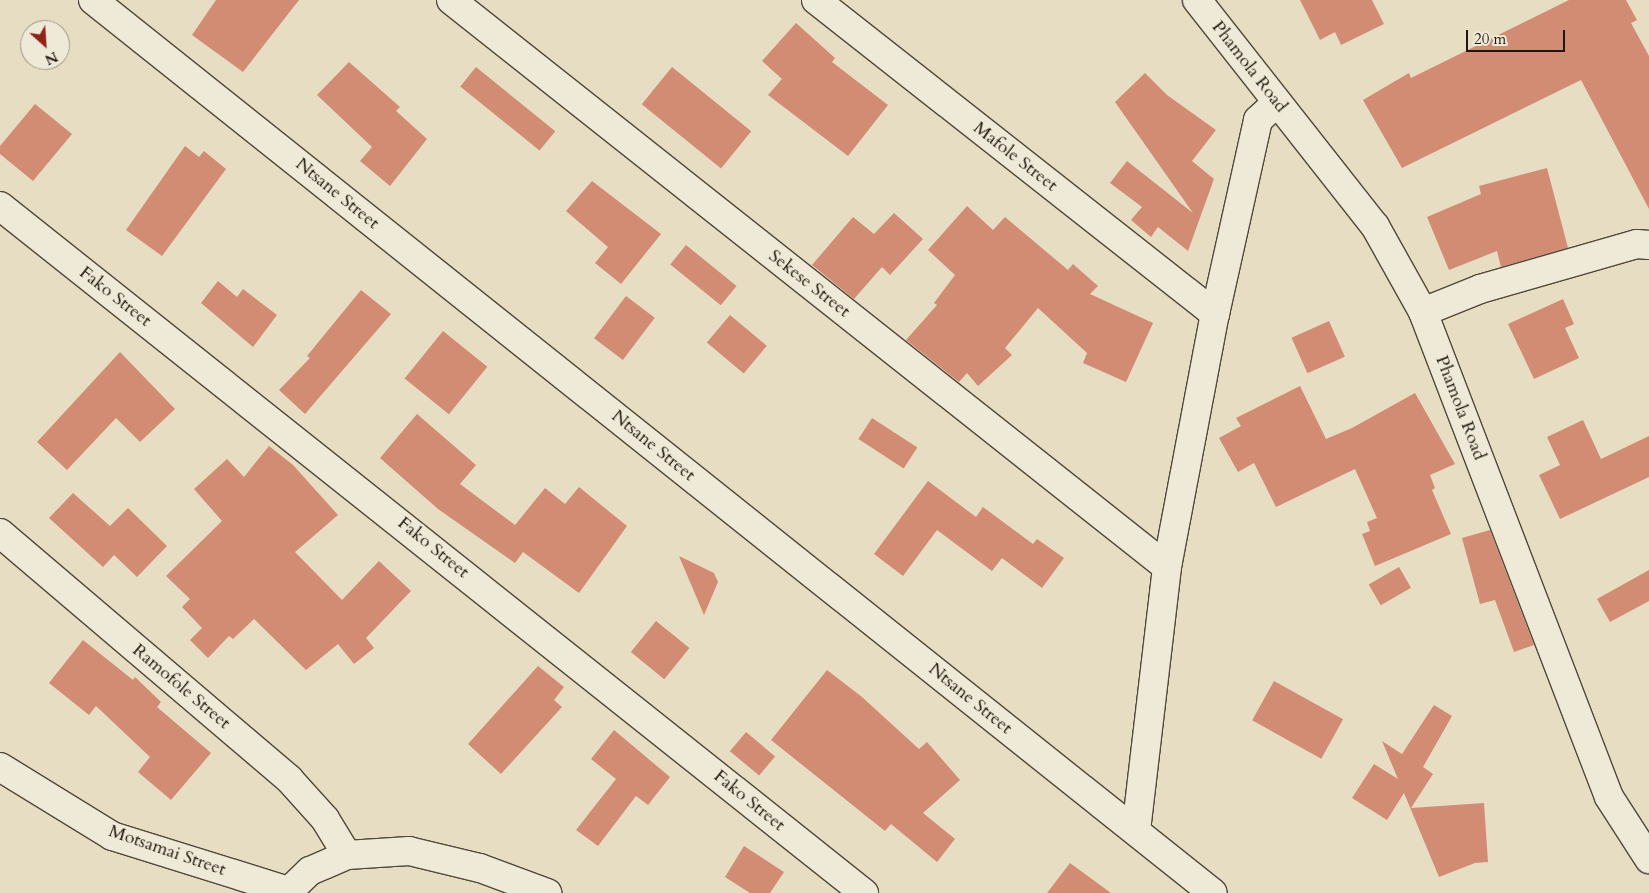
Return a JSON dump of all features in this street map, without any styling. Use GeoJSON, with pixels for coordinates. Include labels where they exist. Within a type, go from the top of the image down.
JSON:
{"type":"FeatureCollection","features":[{"type":"Feature","properties":{"kind":"street","name":"Ntsane Street"},"geometry":{"type":"LineString","coordinates":[[93,0],[1213,893]]}},
{"type":"Feature","properties":{"kind":"street","name":"Sekese Street"},"geometry":{"type":"LineString","coordinates":[[451,0],[1167,567]]}},
{"type":"Feature","properties":{"kind":"street","name":"Mafole Street"},"geometry":{"type":"LineString","coordinates":[[816,0],[1215,314]]}},
{"type":"Feature","properties":{"kind":"street","name":"Phamola Road"},"geometry":{"type":"LineString","coordinates":[[1197,0],[1375,226],[1422,312],[1609,797],[1649,859]]}},
{"type":"Feature","properties":{"kind":"street"},"geometry":{"type":"LineString","coordinates":[[1136,831],[1167,567],[1215,314],[1258,120],[1277,102]]}},
{"type":"Feature","properties":{"kind":"street","name":"Fako Street"},"geometry":{"type":"LineString","coordinates":[[0,206],[864,893]]}},
{"type":"Feature","properties":{"kind":"street"},"geometry":{"type":"LineString","coordinates":[[1422,312],[1480,289],[1637,244],[1649,245]]}},
{"type":"Feature","properties":{"kind":"street","name":"Ramofole Street"},"geometry":{"type":"LineString","coordinates":[[0,534],[288,779],[325,818],[347,855]]}},
{"type":"Feature","properties":{"kind":"street","name":"Motsamai Street"},"geometry":{"type":"LineString","coordinates":[[0,767],[112,836],[288,892]]}},
{"type":"Feature","properties":{"kind":"street"},"geometry":{"type":"LineString","coordinates":[[288,892],[310,871],[347,855],[409,850],[480,868],[547,893]]}},
{"type":"Feature","properties":{"kind":"building"},"geometry":{"type":"Polygon","coordinates":[[[216,0],[299,0],[243,72],[192,35],[216,0]]]}},
{"type":"Feature","properties":{"kind":"building"},"geometry":{"type":"Polygon","coordinates":[[[1300,0],[1372,0],[1384,24],[1341,45],[1335,32],[1320,40],[1300,0]]]}},
{"type":"Feature","properties":{"kind":"building"},"geometry":{"type":"Polygon","coordinates":[[[1569,0],[1626,0],[1637,20],[1631,23],[1649,56],[1649,209],[1581,80],[1402,168],[1363,100],[1409,73],[1411,78],[1569,0]]]}},
{"type":"Feature","properties":{"kind":"building"},"geometry":{"type":"Polygon","coordinates":[[[796,23],[835,58],[832,62],[888,105],[848,156],[768,95],[782,79],[762,61],[796,23]]]}},
{"type":"Feature","properties":{"kind":"building"},"geometry":{"type":"Polygon","coordinates":[[[349,62],[400,107],[396,111],[427,139],[390,186],[360,161],[372,147],[317,95],[349,62]]]}},
{"type":"Feature","properties":{"kind":"building"},"geometry":{"type":"Polygon","coordinates":[[[476,67],[555,131],[540,151],[460,86],[476,67]]]}},
{"type":"Feature","properties":{"kind":"building"},"geometry":{"type":"Polygon","coordinates":[[[672,67],[751,131],[721,168],[642,104],[672,67]]]}},
{"type":"Feature","properties":{"kind":"building"},"geometry":{"type":"Polygon","coordinates":[[[1145,73],[1167,95],[1216,130],[1192,161],[1214,179],[1188,251],[1158,227],[1151,237],[1131,220],[1142,207],[1110,183],[1127,161],[1193,213],[1115,102],[1145,73]]]}},
{"type":"Feature","properties":{"kind":"building"},"geometry":{"type":"Polygon","coordinates":[[[35,104],[72,134],[33,181],[0,154],[0,146],[35,104]]]}},
{"type":"Feature","properties":{"kind":"building"},"geometry":{"type":"Polygon","coordinates":[[[185,146],[199,157],[204,151],[226,169],[162,256],[126,230],[185,146]]]}},
{"type":"Feature","properties":{"kind":"building"},"geometry":{"type":"Polygon","coordinates":[[[1547,168],[1568,248],[1501,267],[1497,251],[1449,270],[1427,217],[1481,194],[1479,186],[1547,168]]]}},
{"type":"Feature","properties":{"kind":"building"},"geometry":{"type":"Polygon","coordinates":[[[592,181],[661,234],[621,284],[595,263],[608,247],[566,211],[592,181]]]}},
{"type":"Feature","properties":{"kind":"building"},"geometry":{"type":"Polygon","coordinates":[[[967,206],[993,230],[1005,217],[1068,270],[1073,264],[1098,286],[1090,294],[1153,323],[1126,382],[1083,363],[1087,353],[1038,308],[1005,348],[1012,355],[978,386],[967,373],[959,382],[906,340],[937,305],[934,303],[955,275],[928,250],[967,206]]]}},
{"type":"Feature","properties":{"kind":"building"},"geometry":{"type":"Polygon","coordinates":[[[894,213],[923,239],[890,275],[882,267],[854,299],[812,265],[853,217],[874,234],[894,213]]]}},
{"type":"Feature","properties":{"kind":"building"},"geometry":{"type":"Polygon","coordinates":[[[686,245],[737,286],[721,305],[670,264],[686,245]]]}},
{"type":"Feature","properties":{"kind":"building"},"geometry":{"type":"Polygon","coordinates":[[[218,281],[237,297],[243,289],[277,315],[253,347],[201,303],[218,281]]]}},
{"type":"Feature","properties":{"kind":"building"},"geometry":{"type":"Polygon","coordinates":[[[361,290],[391,314],[305,414],[279,390],[310,358],[307,356],[361,290]]]}},
{"type":"Feature","properties":{"kind":"building"},"geometry":{"type":"Polygon","coordinates":[[[626,296],[655,318],[623,360],[594,338],[626,296]]]}},
{"type":"Feature","properties":{"kind":"building"},"geometry":{"type":"Polygon","coordinates":[[[1563,299],[1574,324],[1565,328],[1579,358],[1534,379],[1508,324],[1563,299]]]}},
{"type":"Feature","properties":{"kind":"building"},"geometry":{"type":"Polygon","coordinates":[[[730,315],[767,346],[744,373],[707,343],[730,315]]]}},
{"type":"Feature","properties":{"kind":"building"},"geometry":{"type":"Polygon","coordinates":[[[1329,321],[1345,357],[1307,373],[1292,338],[1329,321]]]}},
{"type":"Feature","properties":{"kind":"building"},"geometry":{"type":"Polygon","coordinates":[[[443,331],[487,367],[449,414],[405,378],[443,331]]]}},
{"type":"Feature","properties":{"kind":"building"},"geometry":{"type":"Polygon","coordinates":[[[120,352],[175,409],[140,442],[116,418],[67,470],[37,442],[120,352]]]}},
{"type":"Feature","properties":{"kind":"building"},"geometry":{"type":"Polygon","coordinates":[[[1300,386],[1326,439],[1352,428],[1415,393],[1455,464],[1430,475],[1435,488],[1432,490],[1451,534],[1375,566],[1362,534],[1370,531],[1367,522],[1377,518],[1355,469],[1276,507],[1254,463],[1238,472],[1219,438],[1241,426],[1236,418],[1300,386]]]}},
{"type":"Feature","properties":{"kind":"building"},"geometry":{"type":"Polygon","coordinates":[[[417,414],[476,465],[460,484],[515,525],[545,488],[565,504],[579,487],[627,526],[579,593],[523,552],[515,563],[438,509],[380,458],[417,414]]]}},
{"type":"Feature","properties":{"kind":"building"},"geometry":{"type":"Polygon","coordinates":[[[872,418],[917,447],[904,468],[858,439],[872,418]]]}},
{"type":"Feature","properties":{"kind":"building"},"geometry":{"type":"Polygon","coordinates":[[[1583,420],[1601,459],[1649,436],[1649,477],[1560,519],[1539,475],[1560,465],[1547,437],[1583,420]]]}},
{"type":"Feature","properties":{"kind":"building"},"geometry":{"type":"Polygon","coordinates":[[[269,446],[293,465],[338,515],[295,552],[342,600],[379,561],[411,591],[366,638],[374,648],[354,664],[338,644],[306,670],[254,619],[233,639],[229,636],[208,658],[190,640],[202,628],[182,607],[190,599],[166,576],[222,521],[194,489],[227,459],[244,477],[269,446]]]}},
{"type":"Feature","properties":{"kind":"building"},"geometry":{"type":"Polygon","coordinates":[[[928,481],[976,517],[983,507],[1033,544],[1037,539],[1064,558],[1042,588],[1002,558],[992,571],[937,530],[903,576],[874,554],[928,481]]]}},
{"type":"Feature","properties":{"kind":"building"},"geometry":{"type":"Polygon","coordinates":[[[73,493],[110,526],[128,508],[167,546],[137,577],[114,555],[103,567],[49,518],[73,493]]]}},
{"type":"Feature","properties":{"kind":"building"},"geometry":{"type":"Polygon","coordinates":[[[1490,530],[1534,645],[1514,652],[1495,600],[1480,604],[1462,538],[1490,530]]]}},
{"type":"Feature","properties":{"kind":"building"},"geometry":{"type":"Polygon","coordinates":[[[679,556],[714,573],[718,582],[704,615],[679,556]]]}},
{"type":"Feature","properties":{"kind":"building"},"geometry":{"type":"Polygon","coordinates":[[[1399,567],[1411,588],[1381,605],[1369,584],[1399,567]]]}},
{"type":"Feature","properties":{"kind":"building"},"geometry":{"type":"Polygon","coordinates":[[[1649,570],[1649,601],[1610,622],[1597,599],[1649,570]]]}},
{"type":"Feature","properties":{"kind":"building"},"geometry":{"type":"Polygon","coordinates":[[[656,621],[689,648],[664,679],[631,652],[656,621]]]}},
{"type":"Feature","properties":{"kind":"building"},"geometry":{"type":"Polygon","coordinates":[[[83,640],[133,680],[135,677],[161,702],[157,707],[211,753],[171,800],[138,772],[150,757],[96,706],[89,715],[49,683],[83,640]]]}},
{"type":"Feature","properties":{"kind":"building"},"geometry":{"type":"Polygon","coordinates":[[[538,666],[564,687],[554,700],[562,707],[501,774],[468,744],[538,666]]]}},
{"type":"Feature","properties":{"kind":"building"},"geometry":{"type":"Polygon","coordinates":[[[827,670],[862,697],[919,749],[927,742],[960,780],[923,813],[955,839],[937,862],[891,824],[885,831],[771,740],[827,670]]]}},
{"type":"Feature","properties":{"kind":"building"},"geometry":{"type":"Polygon","coordinates":[[[1274,681],[1343,719],[1321,759],[1252,720],[1274,681]]]}},
{"type":"Feature","properties":{"kind":"building"},"geometry":{"type":"Polygon","coordinates":[[[1434,705],[1452,716],[1423,767],[1433,774],[1411,808],[1484,803],[1488,862],[1475,863],[1439,877],[1404,793],[1387,820],[1352,798],[1374,764],[1398,779],[1382,741],[1402,754],[1434,705]]]}},
{"type":"Feature","properties":{"kind":"building"},"geometry":{"type":"Polygon","coordinates":[[[614,730],[670,777],[648,805],[636,796],[598,846],[576,830],[616,779],[591,759],[614,730]]]}},
{"type":"Feature","properties":{"kind":"building"},"geometry":{"type":"Polygon","coordinates":[[[746,732],[775,756],[759,776],[730,751],[746,732]]]}},
{"type":"Feature","properties":{"kind":"building"},"geometry":{"type":"Polygon","coordinates":[[[744,846],[784,872],[770,893],[750,893],[725,877],[744,846]]]}},
{"type":"Feature","properties":{"kind":"building"},"geometry":{"type":"Polygon","coordinates":[[[1070,863],[1111,893],[1047,893],[1070,863]]]}}]}
